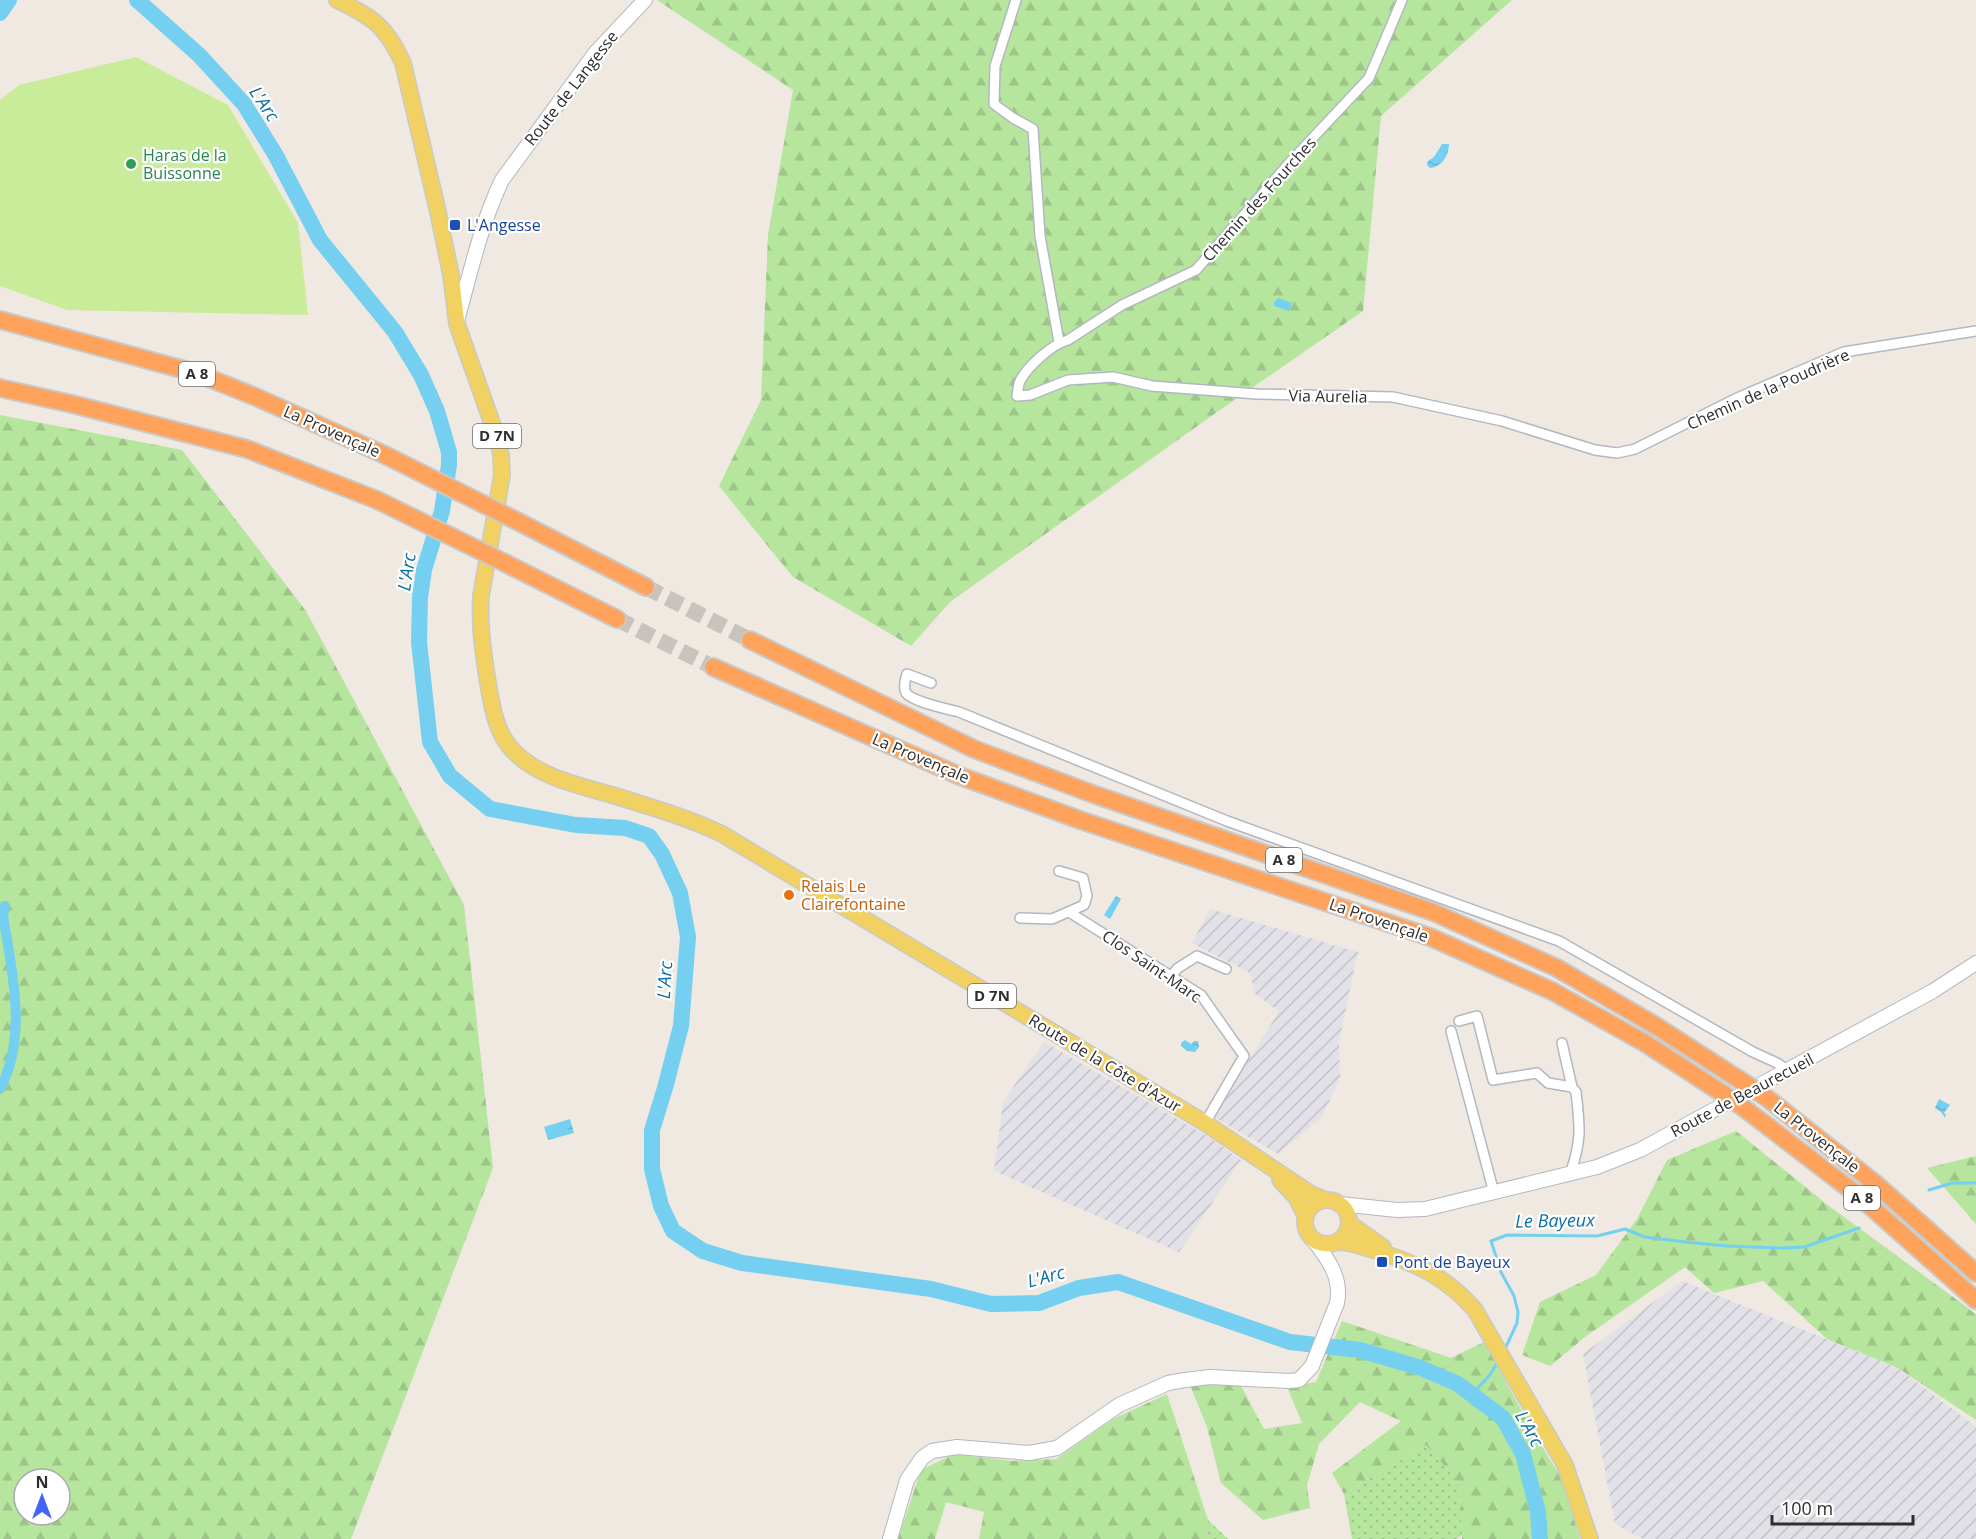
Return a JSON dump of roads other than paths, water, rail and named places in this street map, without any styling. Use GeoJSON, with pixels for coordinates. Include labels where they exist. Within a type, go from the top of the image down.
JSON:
{"type":"FeatureCollection","features":[{"type":"Feature","properties":{"kind":"highway","name":"La Provençale"},"geometry":{"type":"LineString","coordinates":[[0,320],[196,373],[256,397],[385,455],[646,587]]}},
{"type":"Feature","properties":{"kind":"highway"},"geometry":{"type":"LineString","coordinates":[[0,388],[247,449],[377,500],[617,619]]}},
{"type":"Feature","properties":{"kind":"highway","name":"La Provençale"},"geometry":{"type":"LineString","coordinates":[[750,640],[974,749],[1090,793],[1433,912],[1557,968],[1656,1026],[1763,1095],[1876,1184],[1976,1273]]}},
{"type":"Feature","properties":{"kind":"highway","name":"La Provençale"},"geometry":{"type":"LineString","coordinates":[[713,667],[960,776],[1080,820],[1430,937],[1552,991],[1646,1043],[1740,1105],[1860,1197],[1976,1300]]}},
{"type":"Feature","properties":{"kind":"main road","name":"Route de la Côte d'Azur"},"geometry":{"type":"LineString","coordinates":[[337,0],[378,23],[393,40],[404,63],[438,212],[457,324],[490,415],[501,456],[502,475],[481,596],[480,631],[497,721],[502,735],[519,757],[531,766],[559,778],[684,818],[722,834],[1205,1123],[1311,1194],[1333,1202]]}},
{"type":"Feature","properties":{"kind":"main road","name":"Route de la Côte d'Azur"},"geometry":{"type":"LineString","coordinates":[[1260,1158],[1296,1197],[1305,1215]]}},
{"type":"Feature","properties":{"kind":"main road"},"geometry":{"type":"LineString","coordinates":[[1389,1254],[1349,1220],[1345,1210],[1333,1202],[1312,1205],[1305,1215],[1305,1228],[1314,1241],[1332,1248],[1349,1242],[1389,1254],[1436,1275],[1451,1285],[1475,1310],[1565,1465],[1590,1539]]}},
{"type":"Feature","properties":{"kind":"main road"},"geometry":{"type":"LineString","coordinates":[[1332,1248],[1347,1233],[1349,1220]]}},
{"type":"Feature","properties":{"kind":"street","name":"Route de Langesse"},"geometry":{"type":"LineString","coordinates":[[457,324],[472,264],[502,180],[596,52],[645,0]]}},
{"type":"Feature","properties":{"kind":"street"},"geometry":{"type":"LineString","coordinates":[[1016,0],[995,66],[994,104],[1012,118],[1033,129],[1040,236],[1059,342]]}},
{"type":"Feature","properties":{"kind":"street","name":"Chemin des Fourches"},"geometry":{"type":"LineString","coordinates":[[1017,396],[1020,381],[1038,360],[1059,342],[1068,340],[1122,305],[1196,270],[1292,160],[1369,78],[1402,0]]}},
{"type":"Feature","properties":{"kind":"street","name":"Chemin de la Poudrière"},"geometry":{"type":"LineString","coordinates":[[1635,449],[1735,399],[1844,352],[1976,331]]}},
{"type":"Feature","properties":{"kind":"street","name":"Via Aurelia"},"geometry":{"type":"LineString","coordinates":[[1017,396],[1030,395],[1068,380],[1113,377],[1152,386],[1257,394],[1394,397],[1502,421],[1595,450],[1617,453],[1635,449]]}},
{"type":"Feature","properties":{"kind":"street"},"geometry":{"type":"LineString","coordinates":[[931,682],[907,674],[905,690],[908,695],[921,701],[970,716],[1227,821],[1559,941],[1787,1070]]}},
{"type":"Feature","properties":{"kind":"street"},"geometry":{"type":"LineString","coordinates":[[1020,918],[1052,919],[1084,905],[1088,896],[1083,878],[1059,871]]}},
{"type":"Feature","properties":{"kind":"street","name":"Clos Saint-Marc"},"geometry":{"type":"LineString","coordinates":[[1069,912],[1201,995],[1234,1039],[1244,1056],[1205,1123]]}},
{"type":"Feature","properties":{"kind":"street"},"geometry":{"type":"LineString","coordinates":[[1171,976],[1178,968],[1197,956],[1226,969]]}},
{"type":"Feature","properties":{"kind":"street","name":"Route de Beaurecueil"},"geometry":{"type":"LineString","coordinates":[[1333,1202],[1369,1208],[1411,1211],[1494,1193],[1607,1164],[1640,1150],[1933,991],[1976,963]]}},
{"type":"Feature","properties":{"kind":"street"},"geometry":{"type":"LineString","coordinates":[[1459,1021],[1477,1016],[1493,1080],[1537,1072],[1548,1083],[1572,1087]]}},
{"type":"Feature","properties":{"kind":"street"},"geometry":{"type":"LineString","coordinates":[[1451,1031],[1494,1193]]}},
{"type":"Feature","properties":{"kind":"street"},"geometry":{"type":"LineString","coordinates":[[1562,1043],[1572,1087],[1576,1092],[1580,1131],[1578,1151],[1570,1174]]}},
{"type":"Feature","properties":{"kind":"street"},"geometry":{"type":"LineString","coordinates":[[1349,1220],[1369,1208]]}},
{"type":"Feature","properties":{"kind":"street"},"geometry":{"type":"LineString","coordinates":[[890,1539],[907,1480],[913,1468],[932,1451],[957,1447],[1029,1453],[1057,1448],[1119,1405],[1168,1383],[1210,1377],[1299,1380],[1312,1366],[1337,1303],[1338,1285],[1332,1248]]}},
{"type":"Feature","properties":{"kind":"water"},"geometry":{"type":"Polygon","coordinates":[[[1442,144],[1449,144],[1446,156],[1441,163],[1430,168],[1427,165],[1428,161],[1434,157],[1442,144]]]}},
{"type":"Feature","properties":{"kind":"water"},"geometry":{"type":"Polygon","coordinates":[[[1278,298],[1292,303],[1289,311],[1274,306],[1278,298]]]}},
{"type":"Feature","properties":{"kind":"water"},"geometry":{"type":"Polygon","coordinates":[[[1116,896],[1121,899],[1110,919],[1104,915],[1116,896]]]}},
{"type":"Feature","properties":{"kind":"water"},"geometry":{"type":"Polygon","coordinates":[[[1185,1040],[1191,1044],[1198,1041],[1199,1047],[1195,1052],[1187,1051],[1181,1046],[1185,1040]]]}},
{"type":"Feature","properties":{"kind":"water"},"geometry":{"type":"Polygon","coordinates":[[[1939,1099],[1950,1105],[1944,1113],[1945,1118],[1935,1108],[1939,1099]]]}},
{"type":"Feature","properties":{"kind":"water"},"geometry":{"type":"Polygon","coordinates":[[[570,1119],[574,1133],[548,1140],[544,1127],[570,1119]]]}},
{"type":"Feature","properties":{"kind":"waterway","name":"L'Arc"},"geometry":{"type":"LineString","coordinates":[[0,13],[9,0]]}},
{"type":"Feature","properties":{"kind":"waterway","name":"L'Arc"},"geometry":{"type":"LineString","coordinates":[[137,0],[199,55],[244,104],[275,154],[320,240],[395,332],[421,375],[437,411],[449,452],[449,465],[442,511],[424,570],[420,597],[419,642],[430,742],[450,776],[490,809],[576,825],[625,828],[649,836],[662,854],[680,893],[688,937],[681,1026],[652,1130],[652,1169],[661,1206],[673,1231],[703,1251],[742,1263],[931,1289],[991,1304],[1039,1303],[1079,1288],[1118,1282],[1290,1342],[1360,1350],[1421,1368],[1458,1384],[1503,1418],[1523,1454],[1538,1512],[1540,1539]]}},
{"type":"Feature","properties":{"kind":"waterway"},"geometry":{"type":"LineString","coordinates":[[0,1089],[9,1069],[16,1026],[13,981],[3,916],[5,906]]}},
{"type":"Feature","properties":{"kind":"waterway","name":"Le Bayeux"},"geometry":{"type":"LineString","coordinates":[[1929,1190],[1952,1183],[1976,1183]]}},
{"type":"Feature","properties":{"kind":"waterway","name":"Le Bayeux"},"geometry":{"type":"LineString","coordinates":[[1504,1351],[1517,1323],[1518,1312],[1514,1296],[1501,1272],[1491,1241],[1507,1235],[1597,1236],[1625,1229],[1645,1237],[1685,1242],[1783,1248],[1804,1247],[1859,1228]]}},
{"type":"Feature","properties":{"kind":"waterway","name":"Le Bayeux"},"geometry":{"type":"LineString","coordinates":[[1472,1394],[1489,1376],[1498,1362]]}},
{"type":"Feature","properties":{"kind":"tunnel"},"geometry":{"type":"LineString","coordinates":[[646,587],[750,640]]}},
{"type":"Feature","properties":{"kind":"tunnel"},"geometry":{"type":"LineString","coordinates":[[617,619],[713,667]]}},
{"type":"Feature","properties":{"kind":"place","name":"Haras de la Buissonne"},"geometry":{"type":"Point","coordinates":[131,164]}},
{"type":"Feature","properties":{"kind":"place","name":"L'Angesse"},"geometry":{"type":"Point","coordinates":[455,225]}},
{"type":"Feature","properties":{"kind":"place","name":"Relais Le Clairefontaine"},"geometry":{"type":"Point","coordinates":[789,895]}},
{"type":"Feature","properties":{"kind":"place","name":"Pont de Bayeux"},"geometry":{"type":"Point","coordinates":[1382,1262]}}]}
